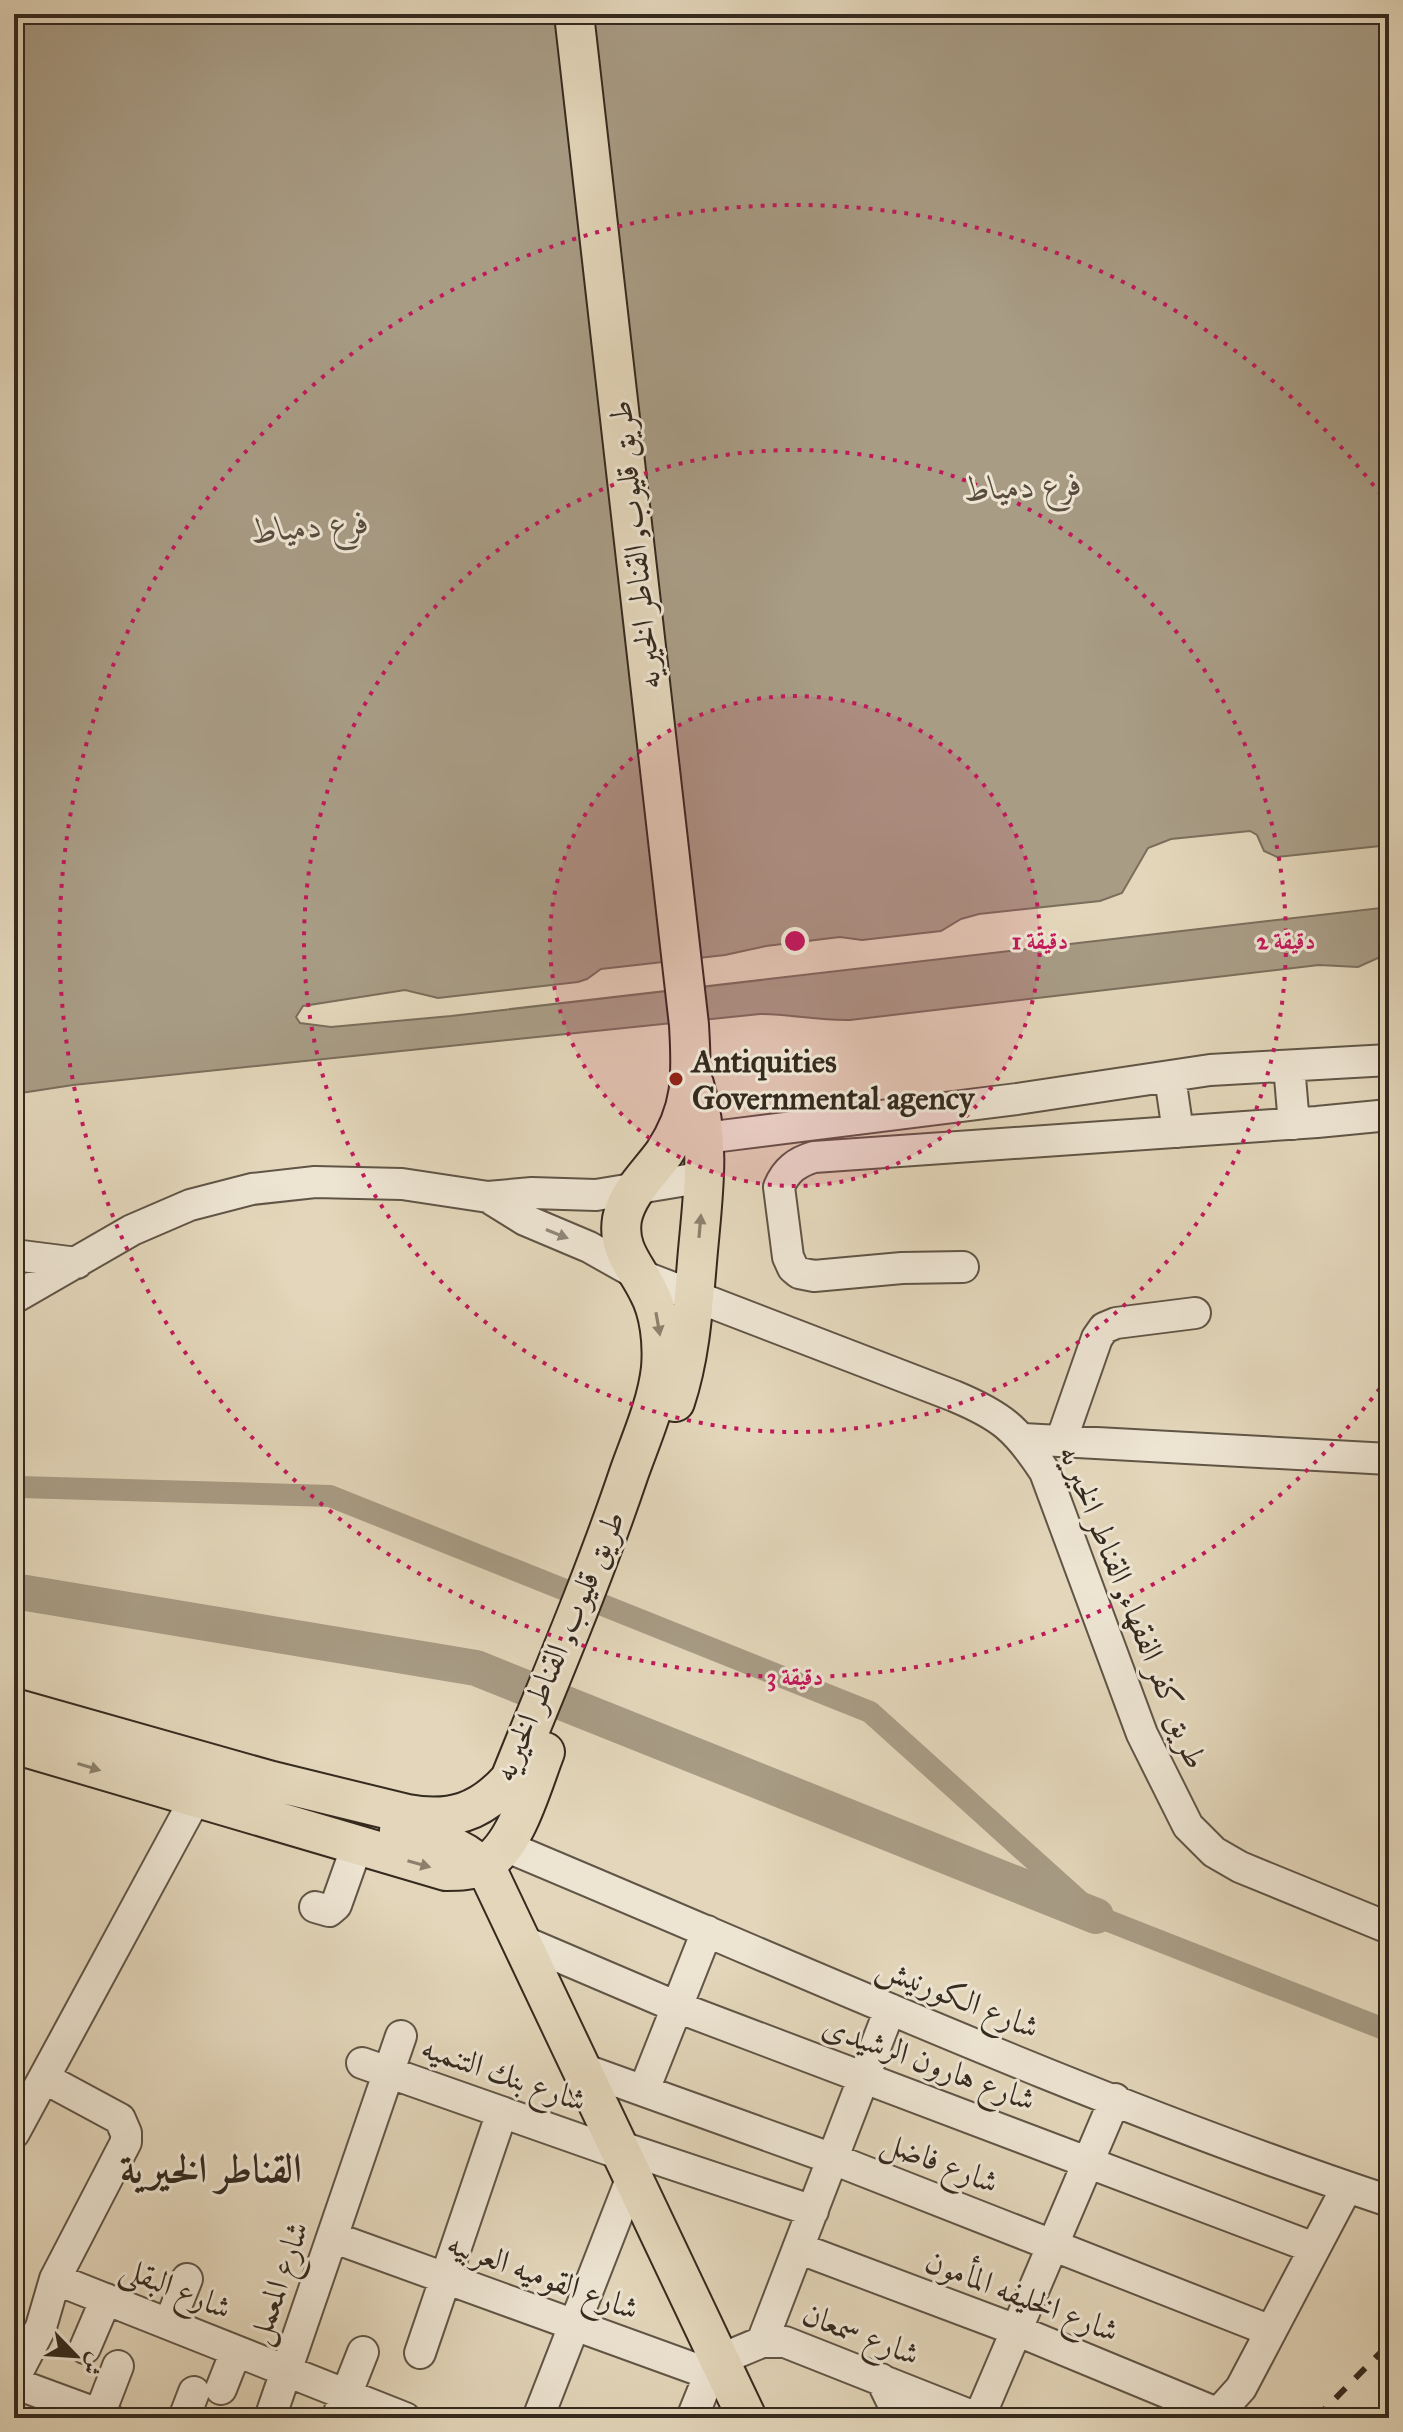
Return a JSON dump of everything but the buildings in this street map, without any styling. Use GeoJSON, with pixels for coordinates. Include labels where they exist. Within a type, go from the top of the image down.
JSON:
{"type":"FeatureCollection","features":[{"type":"Feature","properties":{"kind":"main road","name":"طريق قليوب, القناطر الخيريه"},"geometry":{"type":"LineString","coordinates":[[494,1856],[616,1541],[680,1386],[689,1345],[705,1177],[705,1138],[692,1077],[689,1025],[574,14]]}},
{"type":"Feature","properties":{"kind":"main road","name":"طريق قليوب, القناطر الخيريه"},"geometry":{"type":"LineString","coordinates":[[616,1541],[661,1365],[655,1310],[649,1292],[629,1261],[621,1231],[628,1201],[674,1136],[692,1077]]}},
{"type":"Feature","properties":{"kind":"main road","name":"طريق قليوب, القناطر الخيريه"},"geometry":{"type":"LineString","coordinates":[[14,1708],[272,1781],[426,1818],[445,1817],[480,1806],[495,1796],[516,1795]]}},
{"type":"Feature","properties":{"kind":"main road"},"geometry":{"type":"LineString","coordinates":[[14,1744],[446,1871],[461,1871],[494,1856]]}},
{"type":"Feature","properties":{"kind":"main road"},"geometry":{"type":"LineString","coordinates":[[272,1781],[295,1801],[452,1845],[468,1853],[494,1856]]}},
{"type":"Feature","properties":{"kind":"main road"},"geometry":{"type":"LineString","coordinates":[[494,1856],[490,1876],[624,2159],[719,2372],[747,2418]]}},
{"type":"Feature","properties":{"kind":"street"},"geometry":{"type":"LineString","coordinates":[[705,1138],[1049,1095],[1210,1070],[1389,1060]]}},
{"type":"Feature","properties":{"kind":"street"},"geometry":{"type":"LineString","coordinates":[[1289,1066],[1294,1124]]}},
{"type":"Feature","properties":{"kind":"street"},"geometry":{"type":"LineString","coordinates":[[1170,1077],[1178,1132]]}},
{"type":"Feature","properties":{"kind":"street"},"geometry":{"type":"LineString","coordinates":[[1049,1095],[1055,1141]]}},
{"type":"Feature","properties":{"kind":"street"},"geometry":{"type":"LineString","coordinates":[[941,1109],[945,1148]]}},
{"type":"Feature","properties":{"kind":"street"},"geometry":{"type":"LineString","coordinates":[[963,1267],[902,1268],[807,1276],[799,1273],[790,1262],[779,1187],[795,1165],[804,1160],[1389,1115]]}},
{"type":"Feature","properties":{"kind":"street","name":"طريق كفر الفقهاء, القناطر الخيريه"},"geometry":{"type":"LineString","coordinates":[[14,1298],[132,1230],[190,1205],[252,1189],[315,1182],[402,1184],[488,1197],[532,1193],[596,1195],[705,1177]]}},
{"type":"Feature","properties":{"kind":"street","name":"طريق كفر الفقهاء, القناطر الخيريه"},"geometry":{"type":"LineString","coordinates":[[488,1197],[525,1220],[589,1247],[637,1274],[980,1407],[1004,1420],[1023,1439],[1045,1472],[1142,1734],[1188,1826],[1214,1852],[1240,1867],[1389,1928]]}},
{"type":"Feature","properties":{"kind":"street"},"geometry":{"type":"LineString","coordinates":[[14,1255],[77,1263]]}},
{"type":"Feature","properties":{"kind":"street"},"geometry":{"type":"LineString","coordinates":[[1061,1441],[1097,1338],[1104,1328],[1116,1323],[1195,1313]]}},
{"type":"Feature","properties":{"kind":"street"},"geometry":{"type":"LineString","coordinates":[[1023,1439],[1389,1459]]}},
{"type":"Feature","properties":{"kind":"street"},"geometry":{"type":"LineString","coordinates":[[14,2133],[195,1799],[207,1762]]}},
{"type":"Feature","properties":{"kind":"street"},"geometry":{"type":"LineString","coordinates":[[315,1907],[329,1911],[336,1905],[357,1846]]}},
{"type":"Feature","properties":{"kind":"street","name":"شارع الكورنيش"},"geometry":{"type":"LineString","coordinates":[[494,1856],[707,1931],[890,2009],[1115,2099],[1389,2201]]}},
{"type":"Feature","properties":{"kind":"street"},"geometry":{"type":"LineString","coordinates":[[644,2090],[707,1931]]}},
{"type":"Feature","properties":{"kind":"street","name":"شارع هارون الرشيدى"},"geometry":{"type":"LineString","coordinates":[[520,1940],[677,2007],[1314,2248]]}},
{"type":"Feature","properties":{"kind":"street"},"geometry":{"type":"LineString","coordinates":[[762,2342],[890,2009]]}},
{"type":"Feature","properties":{"kind":"street","name":"شارع المعمل"},"geometry":{"type":"LineString","coordinates":[[270,2418],[332,2237],[376,2067],[401,2036]]}},
{"type":"Feature","properties":{"kind":"street","name":"شارع بنك التنميه"},"geometry":{"type":"LineString","coordinates":[[376,2067],[624,2159],[813,2211]]}},
{"type":"Feature","properties":{"kind":"street","name":"شارع فاضل"},"geometry":{"type":"LineString","coordinates":[[580,2068],[833,2159],[1271,2331]]}},
{"type":"Feature","properties":{"kind":"street"},"geometry":{"type":"LineString","coordinates":[[44,2078],[113,2114],[124,2125],[126,2133],[122,2149],[55,2279],[41,2327],[14,2381],[102,2417],[118,2366]]}},
{"type":"Feature","properties":{"kind":"street"},"geometry":{"type":"LineString","coordinates":[[978,2418],[1115,2099]]}},
{"type":"Feature","properties":{"kind":"street"},"geometry":{"type":"LineString","coordinates":[[420,2353],[502,2112]]}},
{"type":"Feature","properties":{"kind":"street"},"geometry":{"type":"LineString","coordinates":[[538,2418],[574,2326],[624,2159]]}},
{"type":"Feature","properties":{"kind":"street"},"geometry":{"type":"LineString","coordinates":[[1216,2416],[1241,2388],[1347,2187]]}},
{"type":"Feature","properties":{"kind":"street","name":"شارع القوميه العربيه"},"geometry":{"type":"LineString","coordinates":[[332,2237],[574,2326],[719,2372]]}},
{"type":"Feature","properties":{"kind":"street","name":"شارع الخليفه المأمون"},"geometry":{"type":"LineString","coordinates":[[798,2248],[1016,2330],[1216,2416]]}},
{"type":"Feature","properties":{"kind":"street","name":"شارع البقلى"},"geometry":{"type":"LineString","coordinates":[[55,2279],[286,2371],[341,2406],[405,2418]]}},
{"type":"Feature","properties":{"kind":"street"},"geometry":{"type":"LineString","coordinates":[[169,2324],[187,2279]]}},
{"type":"Feature","properties":{"kind":"street"},"geometry":{"type":"LineString","coordinates":[[85,2348],[106,2299]]}},
{"type":"Feature","properties":{"kind":"street","name":"شارع سمعان"},"geometry":{"type":"LineString","coordinates":[[719,2372],[762,2342],[775,2341],[795,2345],[978,2418]]}},
{"type":"Feature","properties":{"kind":"street"},"geometry":{"type":"LineString","coordinates":[[199,2400],[236,2351]]}},
{"type":"Feature","properties":{"kind":"street"},"geometry":{"type":"LineString","coordinates":[[341,2406],[363,2352]]}},
{"type":"Feature","properties":{"kind":"street"},"geometry":{"type":"LineString","coordinates":[[692,2418],[719,2372]]}},
{"type":"Feature","properties":{"kind":"street"},"geometry":{"type":"LineString","coordinates":[[881,2379],[900,2418]]}},
{"type":"Feature","properties":{"kind":"water","name":"فرع دمياط"},"geometry":{"type":"Polygon","coordinates":[[[14,14],[1389,14],[1389,845],[1277,857],[1264,851],[1257,835],[1250,831],[1171,839],[1148,848],[1122,893],[1100,901],[979,914],[961,919],[941,931],[862,940],[840,937],[766,946],[725,955],[601,969],[578,982],[438,998],[405,990],[303,1006],[296,1017],[300,1023],[331,1027],[451,1016],[1389,907],[1389,953],[1358,967],[1319,965],[850,1020],[760,1014],[73,1085],[14,1094],[14,14]]]}},
{"type":"Feature","properties":{"kind":"waterway"},"geometry":{"type":"LineString","coordinates":[[14,1484],[20,1487],[330,1496],[870,1712],[1096,1916],[1389,2031]]}},
{"type":"Feature","properties":{"kind":"waterway"},"geometry":{"type":"LineString","coordinates":[[14,1591],[476,1668],[1096,1916]]}},
{"type":"Feature","properties":{"kind":"railway"},"geometry":{"type":"LineString","coordinates":[[14,1904],[24,1884]]}},
{"type":"Feature","properties":{"kind":"railway"},"geometry":{"type":"LineString","coordinates":[[1316,2418],[1389,2344]]}},
{"type":"Feature","properties":{"kind":"place","name":"Antiquities Governmental agency"},"geometry":{"type":"Point","coordinates":[676,1079]}},
{"type":"Feature","properties":{"kind":"district","name":"القناطر الخيرية"},"geometry":{"type":"Point","coordinates":[211,2168]}}]}
